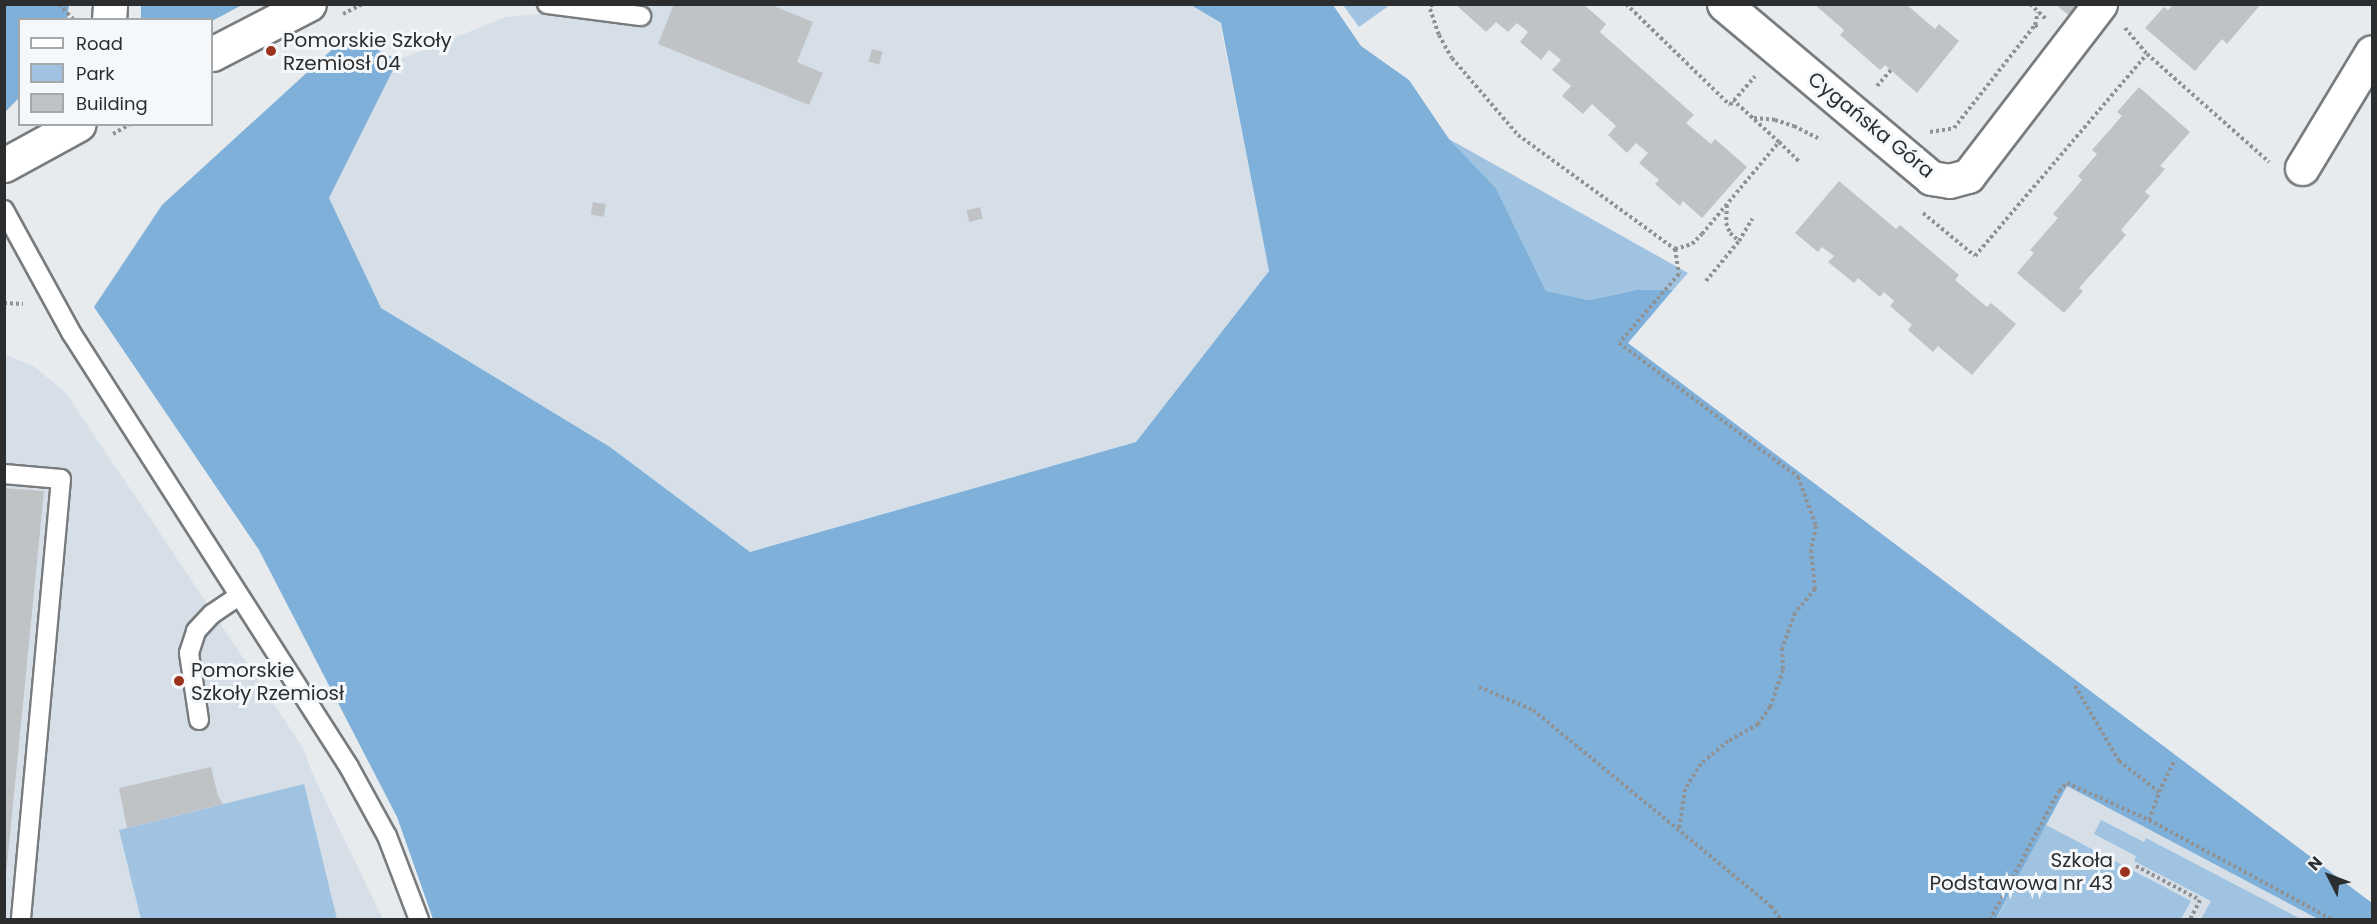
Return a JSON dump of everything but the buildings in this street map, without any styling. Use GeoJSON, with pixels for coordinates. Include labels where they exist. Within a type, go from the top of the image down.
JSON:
{"type":"FeatureCollection","features":[{"type":"Feature","properties":{"kind":"street"},"geometry":{"type":"LineString","coordinates":[[213,53],[309,4]]}},
{"type":"Feature","properties":{"kind":"street","name":"Cygańska Góra"},"geometry":{"type":"LineString","coordinates":[[1724,4],[1931,178],[1949,182],[1968,176],[2100,5]]}},
{"type":"Feature","properties":{"kind":"street"},"geometry":{"type":"LineString","coordinates":[[2290,168],[2373,52]]}},
{"type":"Feature","properties":{"kind":"street"},"geometry":{"type":"LineString","coordinates":[[4,165],[75,126]]}},
{"type":"Feature","properties":{"kind":"lane"},"geometry":{"type":"LineString","coordinates":[[547,4],[640,16]]}},
{"type":"Feature","properties":{"kind":"lane"},"geometry":{"type":"LineString","coordinates":[[4,210],[72,334],[368,801],[396,858],[419,920]]}},
{"type":"Feature","properties":{"kind":"lane"},"geometry":{"type":"LineString","coordinates":[[4,474],[61,479],[21,920]]}},
{"type":"Feature","properties":{"kind":"lane"},"geometry":{"type":"LineString","coordinates":[[199,720],[189,653],[196,631],[212,614],[239,596]]}},
{"type":"Feature","properties":{"kind":"path"},"geometry":{"type":"LineString","coordinates":[[59,4],[73,18]]}},
{"type":"Feature","properties":{"kind":"path"},"geometry":{"type":"LineString","coordinates":[[342,14],[363,4]]}},
{"type":"Feature","properties":{"kind":"path"},"geometry":{"type":"LineString","coordinates":[[1432,4],[1430,9],[1439,35],[1452,58],[1518,135],[1675,249],[1679,274],[1619,343],[1798,477],[1816,526],[1812,550],[1815,589],[1795,613],[1782,648],[1783,670],[1770,707],[1758,724],[1728,741],[1701,764],[1685,789],[1679,830]]}},
{"type":"Feature","properties":{"kind":"path"},"geometry":{"type":"LineString","coordinates":[[1626,4],[1730,105],[1778,50]]}},
{"type":"Feature","properties":{"kind":"path"},"geometry":{"type":"LineString","coordinates":[[2100,5],[2114,15],[2147,54],[2290,168]]}},
{"type":"Feature","properties":{"kind":"path"},"geometry":{"type":"LineString","coordinates":[[1925,132],[1954,128],[2035,25],[2038,12]]}},
{"type":"Feature","properties":{"kind":"path"},"geometry":{"type":"LineString","coordinates":[[2035,25],[2066,49]]}},
{"type":"Feature","properties":{"kind":"path"},"geometry":{"type":"LineString","coordinates":[[2135,68],[2147,54]]}},
{"type":"Feature","properties":{"kind":"path"},"geometry":{"type":"LineString","coordinates":[[1734,100],[1801,163]]}},
{"type":"Feature","properties":{"kind":"path"},"geometry":{"type":"LineString","coordinates":[[1753,118],[1775,120],[1794,126],[1821,141]]}},
{"type":"Feature","properties":{"kind":"path"},"geometry":{"type":"LineString","coordinates":[[1675,249],[1692,244],[1779,142]]}},
{"type":"Feature","properties":{"kind":"path"},"geometry":{"type":"LineString","coordinates":[[1726,205],[1726,223],[1730,233],[1739,241]]}},
{"type":"Feature","properties":{"kind":"path"},"geometry":{"type":"LineString","coordinates":[[1706,281],[1739,241],[1752,219]]}},
{"type":"Feature","properties":{"kind":"path"},"geometry":{"type":"LineString","coordinates":[[2075,686],[2119,761],[2159,792]]}},
{"type":"Feature","properties":{"kind":"path"},"geometry":{"type":"LineString","coordinates":[[1479,687],[1533,710],[1771,906],[1781,920]]}},
{"type":"Feature","properties":{"kind":"path"},"geometry":{"type":"LineString","coordinates":[[2149,820],[2174,761]]}},
{"type":"Feature","properties":{"kind":"path"},"geometry":{"type":"LineString","coordinates":[[1990,920],[2062,786],[2067,783],[2149,820],[2333,920]]}},
{"type":"Feature","properties":{"kind":"path"},"geometry":{"type":"LineString","coordinates":[[2136,866],[2200,900],[2190,920]]}},
{"type":"Feature","properties":{"kind":"shaded area"},"geometry":{"type":"Polygon","coordinates":[[[5,4],[69,5],[67,18],[18,18],[18,99],[5,112],[5,4]]]}},
{"type":"Feature","properties":{"kind":"shaded area"},"geometry":{"type":"Polygon","coordinates":[[[141,4],[242,5],[213,20],[213,18],[141,18],[141,4]]]}},
{"type":"Feature","properties":{"kind":"shaded area"},"geometry":{"type":"Polygon","coordinates":[[[545,5],[1191,5],[1220,23],[1269,271],[1136,442],[749,552],[610,447],[381,308],[329,198],[398,60],[506,17],[539,14],[545,5]]]}},
{"type":"Feature","properties":{"kind":"shaded area"},"geometry":{"type":"Polygon","coordinates":[[[1191,5],[1333,5],[1361,46],[1409,80],[1449,139],[1496,188],[1546,291],[1589,300],[1636,290],[1673,290],[1628,343],[2372,903],[2372,919],[2318,919],[2067,786],[1996,919],[433,919],[397,817],[259,550],[94,307],[162,205],[348,35],[398,60],[329,198],[381,308],[610,447],[750,552],[1136,442],[1269,271],[1221,23],[1191,5]]]}},
{"type":"Feature","properties":{"kind":"shaded area"},"geometry":{"type":"Polygon","coordinates":[[[4,354],[33,366],[65,392],[150,518],[303,748],[314,777],[383,919],[5,919],[4,354]]]}},
{"type":"Feature","properties":{"kind":"shaded area","name":"Szkoła Podstawowa nr 43"},"geometry":{"type":"Polygon","coordinates":[[[2067,786],[2318,919],[1996,920],[2067,786]]]}},
{"type":"Feature","properties":{"kind":"green space"},"geometry":{"type":"Polygon","coordinates":[[[1343,5],[1390,5],[1359,27],[1343,5]]]}},
{"type":"Feature","properties":{"kind":"green space"},"geometry":{"type":"Polygon","coordinates":[[[1449,139],[1688,273],[1673,290],[1636,290],[1589,300],[1546,291],[1496,188],[1449,139]]]}},
{"type":"Feature","properties":{"kind":"green space"},"geometry":{"type":"Polygon","coordinates":[[[304,784],[337,919],[141,919],[119,830],[304,784]]]}},
{"type":"Feature","properties":{"kind":"green space"},"geometry":{"type":"Polygon","coordinates":[[[2101,820],[2144,842],[2146,838],[2301,919],[2201,919],[2211,901],[2134,861],[2136,856],[2094,834],[2101,820]]]}},
{"type":"Feature","properties":{"kind":"green space"},"geometry":{"type":"Polygon","coordinates":[[[2046,825],[2191,901],[2181,919],[1996,920],[2046,825]]]}},
{"type":"Feature","properties":{"kind":"place","name":"Pomorskie Szkoły Rzemiosł 04"},"geometry":{"type":"Point","coordinates":[271,51]}},
{"type":"Feature","properties":{"kind":"place","name":"Pomorskie Szkoły Rzemiosł"},"geometry":{"type":"Point","coordinates":[179,681]}},
{"type":"Feature","properties":{"kind":"place","name":"Szkoła Podstawowa nr 43"},"geometry":{"type":"Point","coordinates":[2125,872]}}]}
